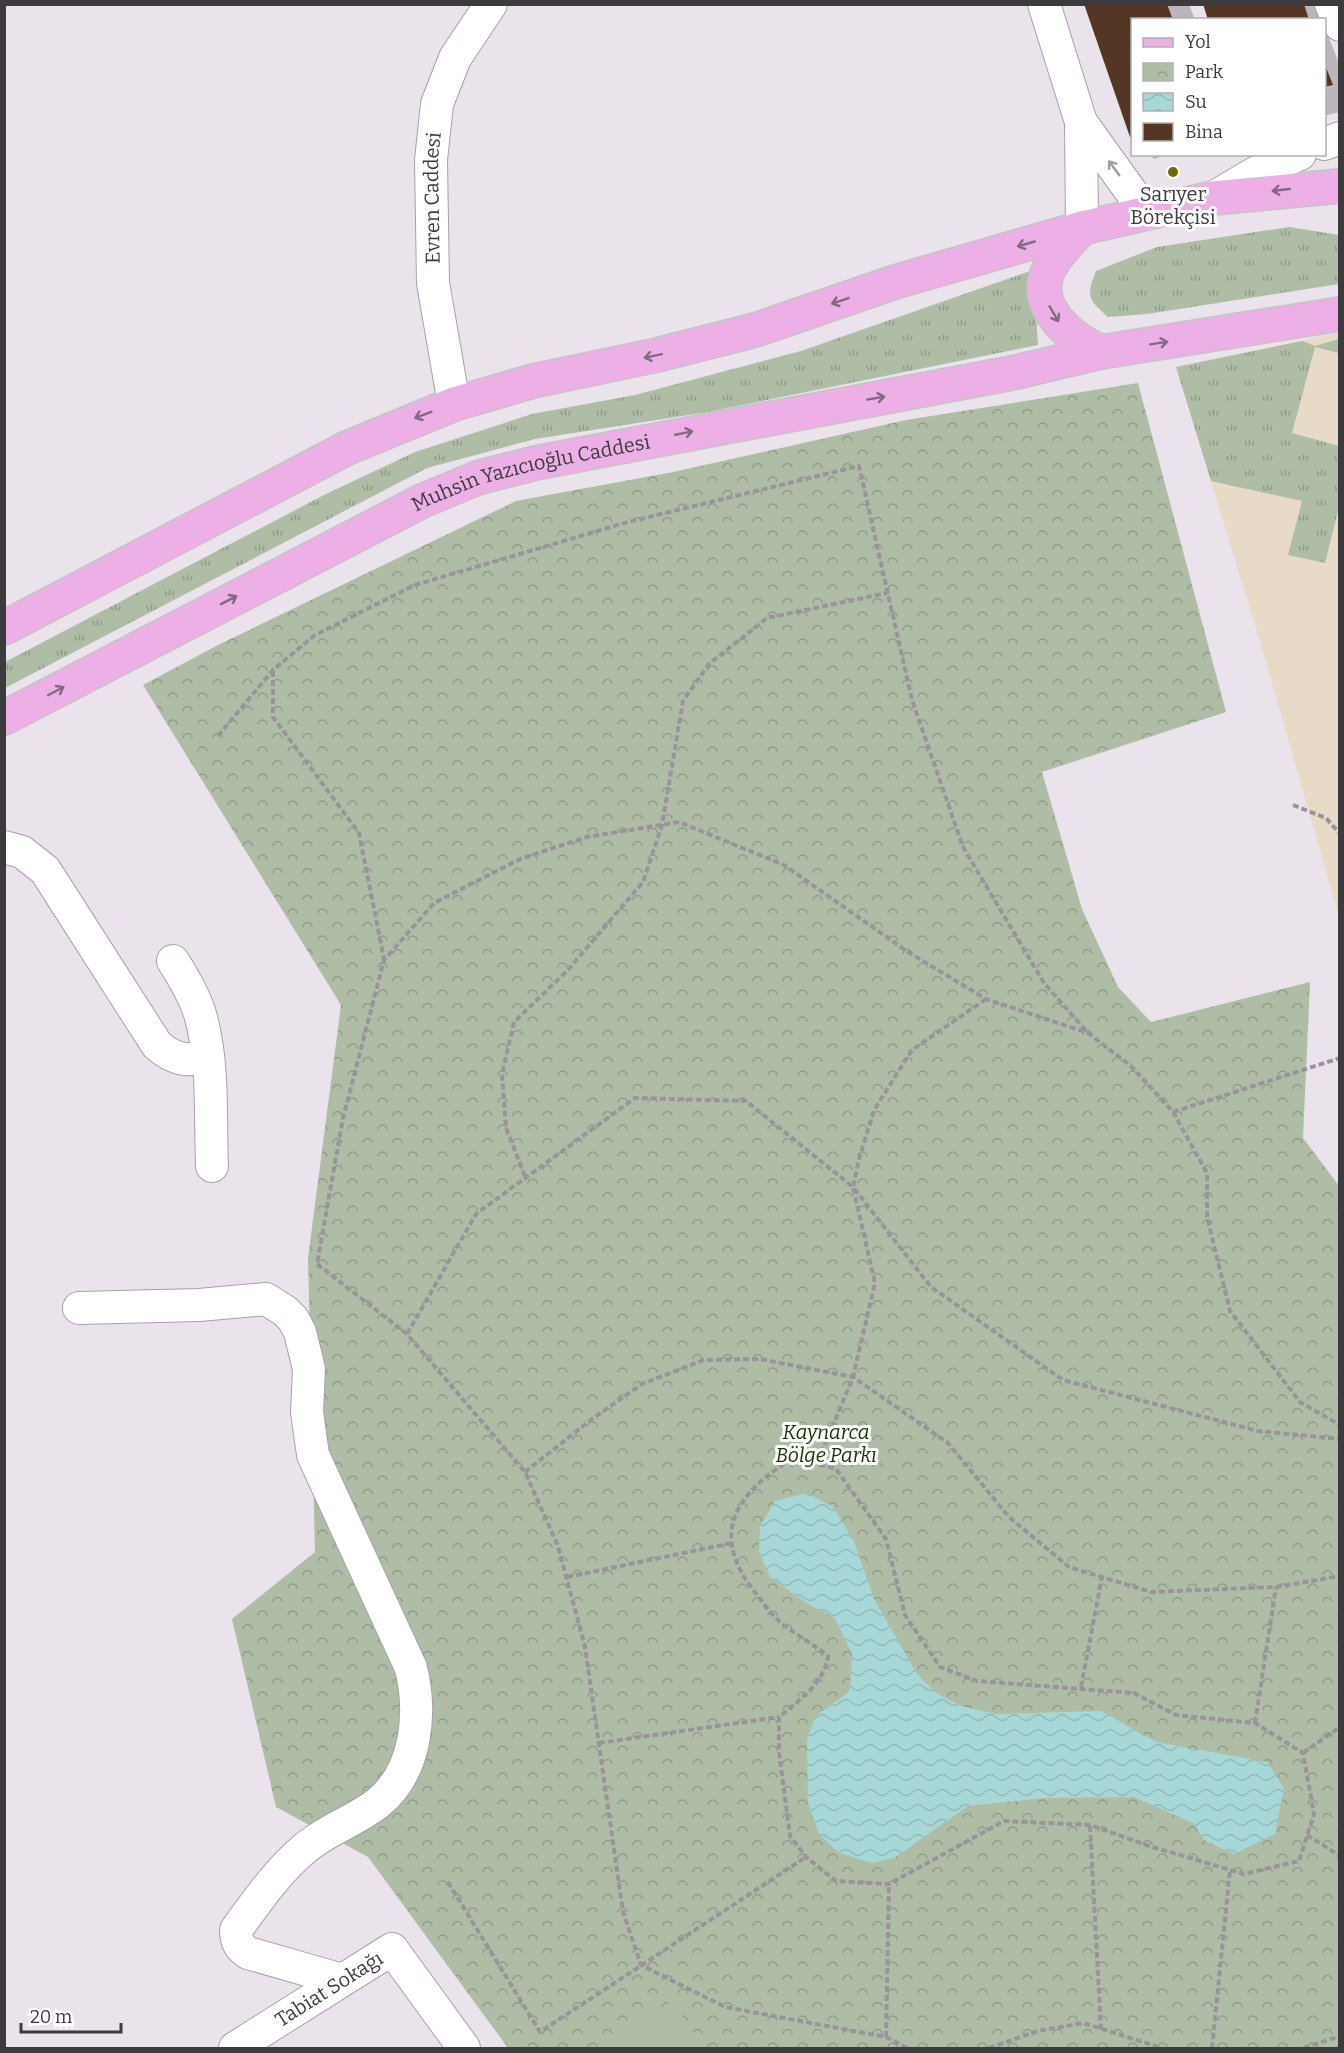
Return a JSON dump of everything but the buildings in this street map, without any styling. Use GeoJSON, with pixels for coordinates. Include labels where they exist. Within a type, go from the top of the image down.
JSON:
{"type":"FeatureCollection","features":[{"type":"Feature","properties":{"kind":"main road"},"geometry":{"type":"LineString","coordinates":[[4,628],[347,448],[454,404],[533,381],[755,330],[895,282],[1082,228],[1213,198],[1332,189]]}},
{"type":"Feature","properties":{"kind":"main road"},"geometry":{"type":"LineString","coordinates":[[1082,228],[1055,259],[1047,273],[1045,287],[1049,305],[1059,323],[1074,337],[1101,352]]}},
{"type":"Feature","properties":{"kind":"main road","name":"Muhsin Yazıcıoğlu Caddesi"},"geometry":{"type":"LineString","coordinates":[[4,718],[412,507],[477,478],[535,463],[1012,373],[1101,352],[1340,314]]}},
{"type":"Feature","properties":{"kind":"street","name":"Evren Caddesi"},"geometry":{"type":"LineString","coordinates":[[454,404],[433,283],[431,160],[437,104],[455,58],[491,4]]}},
{"type":"Feature","properties":{"kind":"street"},"geometry":{"type":"LineString","coordinates":[[1044,4],[1081,122],[1082,228]]}},
{"type":"Feature","properties":{"kind":"street"},"geometry":{"type":"LineString","coordinates":[[1331,4],[1340,25]]}},
{"type":"Feature","properties":{"kind":"street"},"geometry":{"type":"LineString","coordinates":[[1081,122],[1147,214]]}},
{"type":"Feature","properties":{"kind":"street"},"geometry":{"type":"LineString","coordinates":[[1213,198],[1255,173],[1295,156]]}},
{"type":"Feature","properties":{"kind":"street"},"geometry":{"type":"LineString","coordinates":[[4,847],[22,852],[45,870],[157,1045],[168,1054],[181,1059],[207,1057]]}},
{"type":"Feature","properties":{"kind":"street"},"geometry":{"type":"LineString","coordinates":[[173,960],[191,991],[200,1015],[207,1057],[212,1166]]}},
{"type":"Feature","properties":{"kind":"street"},"geometry":{"type":"LineString","coordinates":[[79,1308],[199,1305],[266,1299],[285,1311],[300,1332],[309,1369],[307,1412],[314,1455],[411,1668],[416,1689],[416,1731],[401,1774],[388,1793],[366,1812],[315,1841],[286,1866],[236,1930],[236,1935],[241,1948],[248,1953],[342,1980]]}},
{"type":"Feature","properties":{"kind":"street","name":"Tabiat Sokağı"},"geometry":{"type":"LineString","coordinates":[[235,2049],[392,1949],[464,2049]]}},
{"type":"Feature","properties":{"kind":"path"},"geometry":{"type":"LineString","coordinates":[[218,736],[273,670],[315,635],[415,585],[628,522],[859,466],[912,700],[963,847],[1044,983],[1088,1033],[1131,1066],[1173,1112],[1207,1173],[1207,1217],[1230,1311],[1300,1402],[1340,1425]]}},
{"type":"Feature","properties":{"kind":"path"},"geometry":{"type":"LineString","coordinates":[[525,1176],[506,1128],[502,1074],[514,1022],[567,971],[643,882],[662,825],[683,701],[709,664],[767,618],[887,593]]}},
{"type":"Feature","properties":{"kind":"path"},"geometry":{"type":"LineString","coordinates":[[273,670],[273,717],[359,833],[384,960],[343,1118],[317,1264],[407,1334],[525,1472],[558,1546],[585,1647],[623,1912],[641,1965],[724,2007],[886,2037],[907,2049]]}},
{"type":"Feature","properties":{"kind":"path"},"geometry":{"type":"LineString","coordinates":[[1293,805],[1326,818],[1340,834]]}},
{"type":"Feature","properties":{"kind":"path"},"geometry":{"type":"LineString","coordinates":[[384,960],[434,903],[520,859],[587,837],[679,822],[784,866],[908,952],[986,999],[1088,1033]]}},
{"type":"Feature","properties":{"kind":"path"},"geometry":{"type":"LineString","coordinates":[[817,1464],[853,1377],[875,1283],[854,1187],[859,1158],[874,1110],[912,1050],[986,999]]}},
{"type":"Feature","properties":{"kind":"path"},"geometry":{"type":"LineString","coordinates":[[1173,1112],[1340,1058]]}},
{"type":"Feature","properties":{"kind":"path"},"geometry":{"type":"LineString","coordinates":[[407,1334],[476,1214],[525,1176],[635,1098],[746,1101],[854,1187],[931,1287],[1063,1380],[1258,1431],[1340,1440]]}},
{"type":"Feature","properties":{"kind":"path"},"geometry":{"type":"LineString","coordinates":[[525,1472],[592,1419],[642,1384],[704,1359],[760,1359],[853,1377],[948,1443],[1010,1517],[1069,1567],[1151,1592],[1276,1587],[1340,1576]]}},
{"type":"Feature","properties":{"kind":"path"},"geometry":{"type":"LineString","coordinates":[[598,1743],[779,1717],[804,1696],[826,1669],[828,1656],[778,1620],[742,1577],[729,1533],[737,1508],[770,1473],[794,1458],[836,1469],[886,1539],[905,1616],[940,1667],[977,1681],[1134,1693],[1176,1715],[1255,1723],[1302,1753],[1314,1814],[1299,1861],[1244,1874],[1090,1825],[1004,1821],[889,1884],[836,1881],[806,1857],[790,1836],[778,1752],[779,1717]]}},
{"type":"Feature","properties":{"kind":"path"},"geometry":{"type":"LineString","coordinates":[[567,1577],[732,1543]]}},
{"type":"Feature","properties":{"kind":"path"},"geometry":{"type":"LineString","coordinates":[[1081,1688],[1102,1577]]}},
{"type":"Feature","properties":{"kind":"path"},"geometry":{"type":"LineString","coordinates":[[1255,1723],[1276,1587]]}},
{"type":"Feature","properties":{"kind":"path"},"geometry":{"type":"LineString","coordinates":[[1302,1753],[1340,1727]]}},
{"type":"Feature","properties":{"kind":"path"},"geometry":{"type":"LineString","coordinates":[[1090,1825],[1101,2029]]}},
{"type":"Feature","properties":{"kind":"path"},"geometry":{"type":"LineString","coordinates":[[1307,1835],[1340,1856]]}},
{"type":"Feature","properties":{"kind":"path"},"geometry":{"type":"LineString","coordinates":[[448,1882],[540,2032],[806,1857]]}},
{"type":"Feature","properties":{"kind":"path"},"geometry":{"type":"LineString","coordinates":[[1212,2049],[1230,1870]]}},
{"type":"Feature","properties":{"kind":"path"},"geometry":{"type":"LineString","coordinates":[[886,2037],[889,1884]]}},
{"type":"Feature","properties":{"kind":"path"},"geometry":{"type":"LineString","coordinates":[[989,2049],[1038,2031],[1083,2023],[1162,2049]]}},
{"type":"Feature","properties":{"kind":"path"},"geometry":{"type":"LineString","coordinates":[[1304,2049],[1340,2036]]}},
{"type":"Feature","properties":{"kind":"shaded area"},"geometry":{"type":"Polygon","coordinates":[[[1339,333],[1339,916],[1261,645],[1176,367],[1339,333]]]}},
{"type":"Feature","properties":{"kind":"green space"},"geometry":{"type":"Polygon","coordinates":[[[1289,227],[1339,235],[1339,284],[1147,314],[1108,317],[1096,306],[1091,297],[1091,286],[1096,271],[1157,247],[1289,227]]]}},
{"type":"Feature","properties":{"kind":"green space"},"geometry":{"type":"Polygon","coordinates":[[[1033,270],[1038,345],[708,412],[535,439],[427,468],[5,688],[5,662],[324,495],[415,452],[532,414],[635,395],[801,351],[1033,270]]]}},
{"type":"Feature","properties":{"kind":"green space"},"geometry":{"type":"Polygon","coordinates":[[[1339,339],[1339,353],[1315,347],[1292,433],[1339,446],[1339,507],[1325,563],[1288,555],[1302,501],[1211,481],[1176,367],[1302,341],[1315,346],[1339,339]]]}},
{"type":"Feature","properties":{"kind":"green space","name":"Kaynarca Bölge Parkı"},"geometry":{"type":"Polygon","coordinates":[[[1138,383],[1226,712],[1042,772],[1082,909],[1118,987],[1151,1022],[1310,982],[1303,1138],[1340,1187],[1339,2048],[508,2048],[368,1857],[276,1807],[232,1619],[315,1552],[308,1258],[341,1005],[143,685],[218,645],[516,501],[673,472],[906,420],[1138,383]]]}},
{"type":"Feature","properties":{"kind":"green space"},"geometry":{"type":"Polygon","coordinates":[[[671,2001],[705,2048],[606,2048],[671,2001]]]}},
{"type":"Feature","properties":{"kind":"water"},"geometry":{"type":"Polygon","coordinates":[[[807,1493],[833,1507],[854,1541],[874,1599],[917,1674],[936,1693],[961,1706],[996,1714],[1101,1711],[1156,1742],[1267,1762],[1284,1788],[1275,1834],[1234,1854],[1204,1840],[1193,1823],[1134,1797],[1044,1798],[968,1806],[894,1858],[872,1863],[839,1853],[819,1834],[808,1803],[807,1739],[815,1717],[850,1691],[852,1654],[835,1618],[808,1604],[770,1577],[759,1552],[760,1526],[775,1501],[807,1493]]]}},
{"type":"Feature","properties":{"kind":"place","name":"Sarıyer Börekçisi"},"geometry":{"type":"Point","coordinates":[1173,172]}}]}
